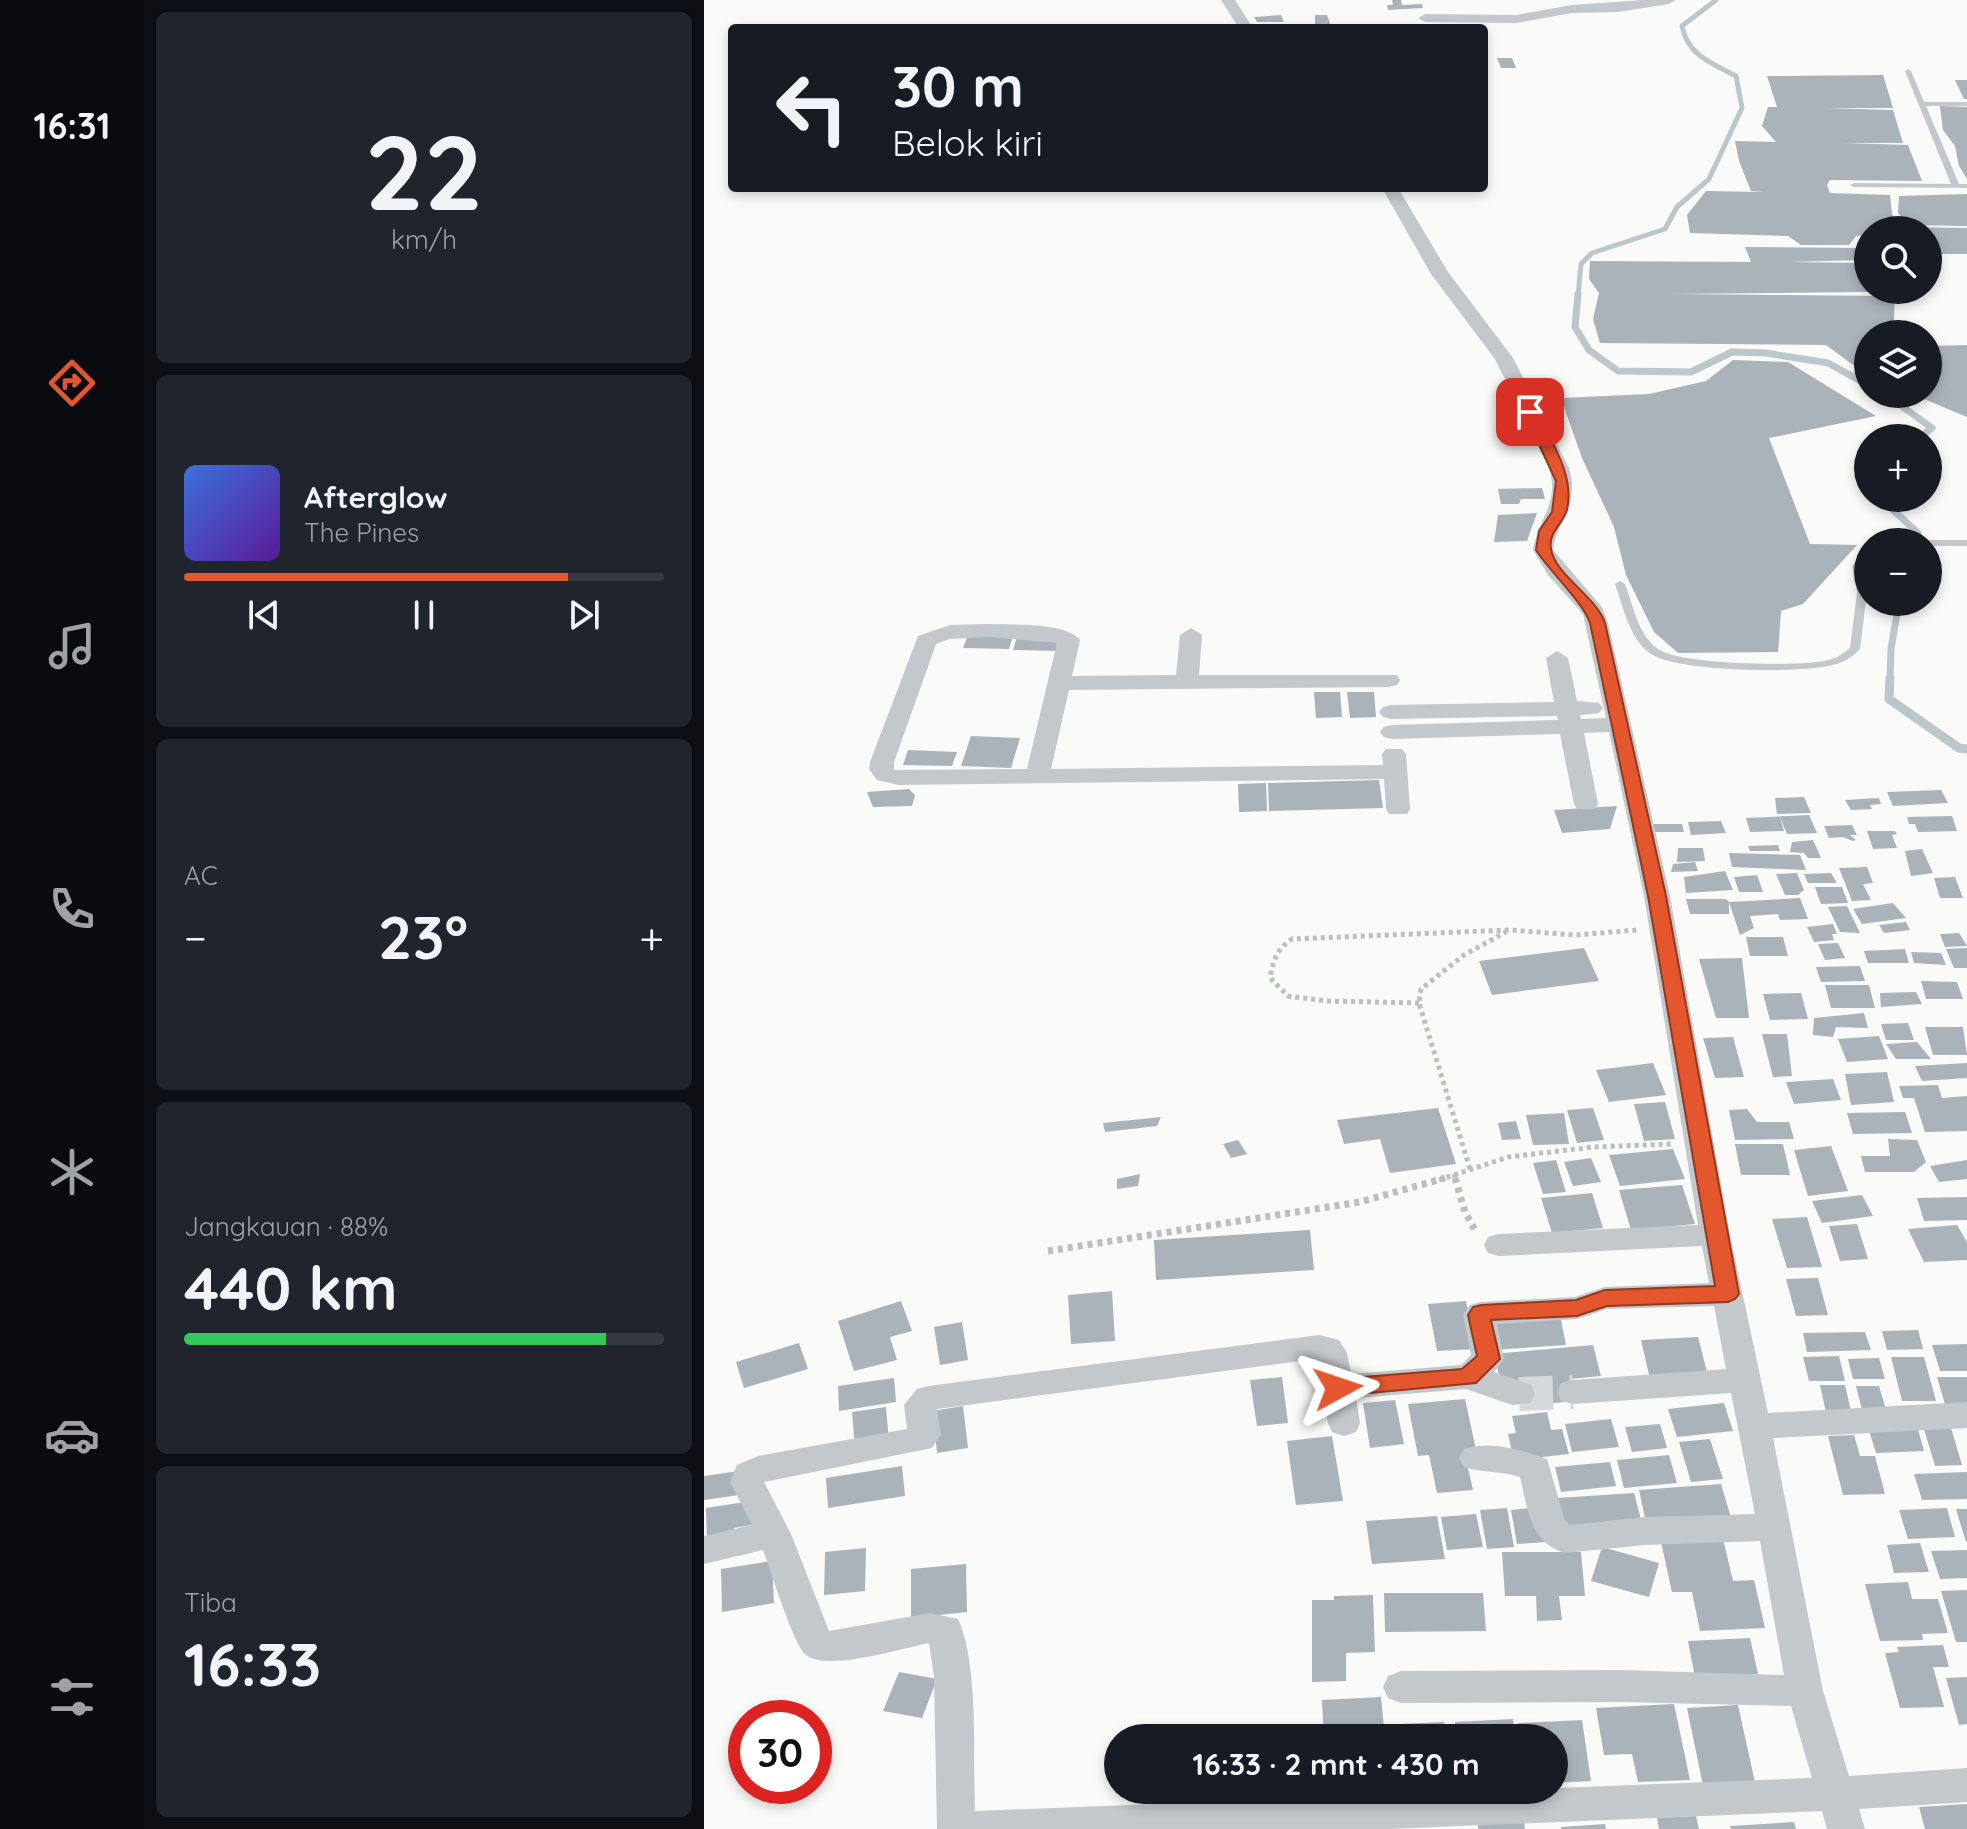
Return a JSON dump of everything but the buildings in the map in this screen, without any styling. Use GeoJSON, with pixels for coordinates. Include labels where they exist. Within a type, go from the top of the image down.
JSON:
{"type":"FeatureCollection","features":[{"type":"Feature","properties":{"kind":"street"},"geometry":{"type":"LineString","coordinates":[[1228,0],[1243,24]]}},
{"type":"Feature","properties":{"kind":"street"},"geometry":{"type":"LineString","coordinates":[[1425,18],[1531,18],[1572,9],[1618,8],[1669,0]]}},
{"type":"Feature","properties":{"kind":"street"},"geometry":{"type":"LineString","coordinates":[[1392,192],[1440,274],[1504,358],[1563,481],[1559,512],[1546,531],[1543,550],[1556,570],[1594,612],[1663,929],[1715,1235],[1805,1691],[1842,1811]]}},
{"type":"Feature","properties":{"kind":"street"},"geometry":{"type":"LineString","coordinates":[[1037,776],[1069,644],[1065,637],[953,631],[931,635],[926,641],[881,769],[886,775],[899,778],[1395,772]]}},
{"type":"Feature","properties":{"kind":"street"},"geometry":{"type":"LineString","coordinates":[[1187,682],[1191,635]]}},
{"type":"Feature","properties":{"kind":"street"},"geometry":{"type":"LineString","coordinates":[[1387,654],[1398,809]]}},
{"type":"Feature","properties":{"kind":"street"},"geometry":{"type":"LineString","coordinates":[[1557,658],[1586,804]]}},
{"type":"Feature","properties":{"kind":"street"},"geometry":{"type":"LineString","coordinates":[[1060,683],[1389,680]]}},
{"type":"Feature","properties":{"kind":"street"},"geometry":{"type":"LineString","coordinates":[[1392,722],[1618,717]]}},
{"type":"Feature","properties":{"kind":"street"},"geometry":{"type":"LineString","coordinates":[[1499,1245],[1715,1235]]}},
{"type":"Feature","properties":{"kind":"street"},"geometry":{"type":"LineString","coordinates":[[1468,1377],[1488,1359],[1481,1313],[1577,1308],[1605,1298],[1728,1294]]}},
{"type":"Feature","properties":{"kind":"street"},"geometry":{"type":"LineString","coordinates":[[956,1829],[952,1676],[945,1630],[930,1628],[837,1646],[821,1646],[815,1640],[774,1534],[747,1482],[749,1474],[758,1469],[920,1439],[924,1434],[920,1405],[924,1399],[1319,1347],[1328,1348],[1331,1353],[1344,1423]]}},
{"type":"Feature","properties":{"kind":"street"},"geometry":{"type":"LineString","coordinates":[[1338,1388],[1468,1377],[1493,1384],[1508,1394],[1519,1394]]}},
{"type":"Feature","properties":{"kind":"street"},"geometry":{"type":"LineString","coordinates":[[1573,1392],[1744,1380]]}},
{"type":"Feature","properties":{"kind":"street"},"geometry":{"type":"LineString","coordinates":[[1753,1426],[1967,1415]]}},
{"type":"Feature","properties":{"kind":"street"},"geometry":{"type":"LineString","coordinates":[[1476,1458],[1504,1459],[1535,1468],[1550,1528],[1564,1539],[1645,1531],[1775,1527]]}},
{"type":"Feature","properties":{"kind":"street"},"geometry":{"type":"LineString","coordinates":[[704,1550],[774,1534]]}},
{"type":"Feature","properties":{"kind":"street"},"geometry":{"type":"LineString","coordinates":[[1401,1687],[1621,1686],[1805,1691]]}},
{"type":"Feature","properties":{"kind":"street"},"geometry":{"type":"LineString","coordinates":[[965,1829],[1842,1811],[1967,1785]]}},
{"type":"Feature","properties":{"kind":"lane"},"geometry":{"type":"LineString","coordinates":[[1908,71],[1956,186]]}},
{"type":"Feature","properties":{"kind":"lane"},"geometry":{"type":"LineString","coordinates":[[1921,104],[1967,104]]}},
{"type":"Feature","properties":{"kind":"lane"},"geometry":{"type":"LineString","coordinates":[[1854,185],[1967,186]]}},
{"type":"Feature","properties":{"kind":"lane"},"geometry":{"type":"LineString","coordinates":[[1942,543],[1967,543]]}},
{"type":"Feature","properties":{"kind":"lane"},"geometry":{"type":"LineString","coordinates":[[1620,584],[1638,628],[1657,654],[1694,663],[1823,664],[1848,656],[1855,649],[1859,616]]}},
{"type":"Feature","properties":{"kind":"path"},"geometry":{"type":"LineString","coordinates":[[1419,1003],[1327,1001],[1288,996],[1270,978],[1272,959],[1277,949],[1292,939],[1510,930],[1575,935],[1663,929]]}},
{"type":"Feature","properties":{"kind":"path"},"geometry":{"type":"LineString","coordinates":[[1470,1169],[1419,1003],[1421,989],[1464,955],[1510,930]]}},
{"type":"Feature","properties":{"kind":"path"},"geometry":{"type":"LineString","coordinates":[[1048,1251],[1308,1212],[1417,1187],[1508,1157],[1593,1147],[1699,1143]]}},
{"type":"Feature","properties":{"kind":"path"},"geometry":{"type":"LineString","coordinates":[[1454,1174],[1473,1230],[1499,1245]]}},
{"type":"Feature","properties":{"kind":"waterway"},"geometry":{"type":"LineString","coordinates":[[1578,296],[1581,264],[1592,253],[1665,229],[1677,207],[1709,179],[1742,108],[1736,76],[1695,52],[1682,26],[1716,0]]}},
{"type":"Feature","properties":{"kind":"waterway"},"geometry":{"type":"LineString","coordinates":[[1578,294],[1575,327],[1589,350],[1618,371],[1691,372],[1732,352],[1766,353],[1828,363],[1854,377]]}},
{"type":"Feature","properties":{"kind":"waterway"},"geometry":{"type":"LineString","coordinates":[[1904,408],[1926,424]]}},
{"type":"Feature","properties":{"kind":"waterway"},"geometry":{"type":"LineString","coordinates":[[1895,512],[1913,528]]}},
{"type":"Feature","properties":{"kind":"waterway"},"geometry":{"type":"LineString","coordinates":[[1890,680],[1897,616]]}},
{"type":"Feature","properties":{"kind":"waterway"},"geometry":{"type":"LineString","coordinates":[[1890,678],[1889,699],[1959,748],[1967,749]]}},
{"type":"Feature","properties":{"kind":"tunnel"},"geometry":{"type":"LineString","coordinates":[[1519,1394],[1573,1392]]}},
{"type":"Feature","properties":{"kind":"route"},"geometry":{"type":"LineString","coordinates":[[1338,1388],[1468,1377],[1488,1359],[1481,1313],[1577,1308],[1605,1298],[1728,1294],[1715,1235],[1657,896],[1597,623],[1594,612],[1556,570],[1543,550],[1546,531],[1559,512],[1563,481],[1530,412]]}}]}
